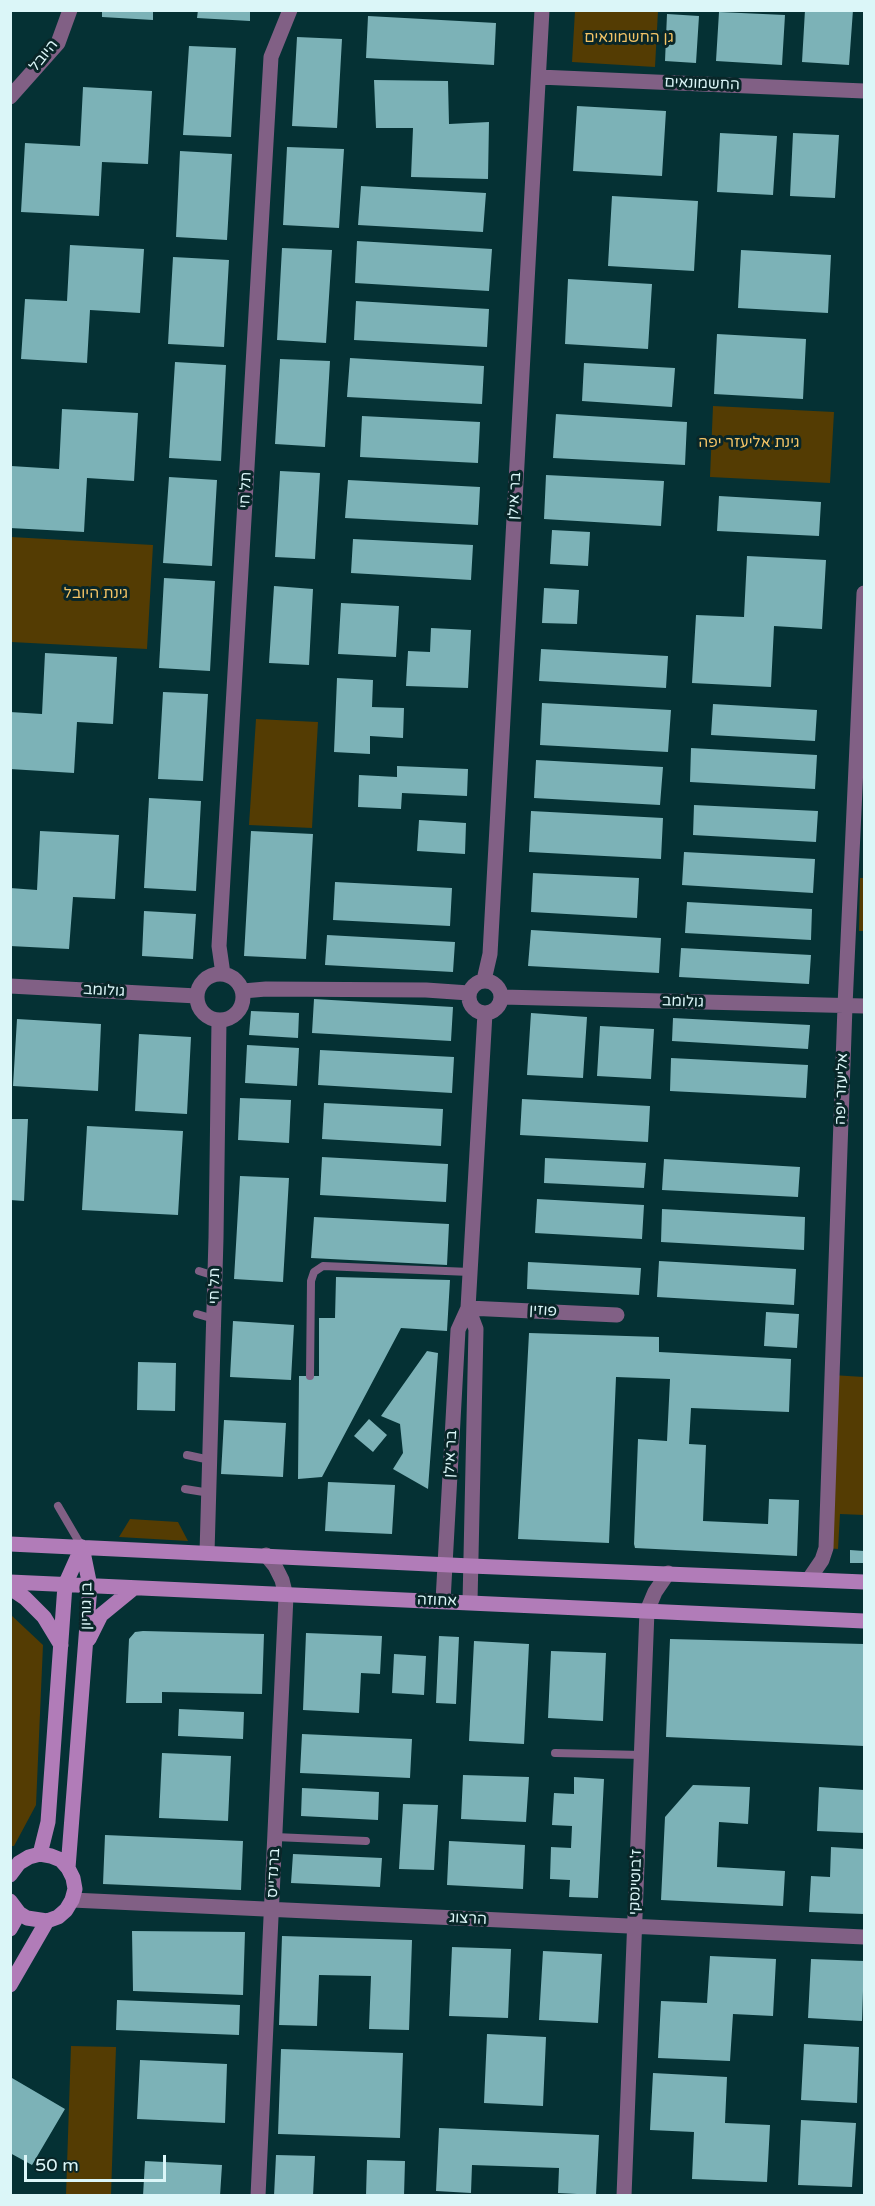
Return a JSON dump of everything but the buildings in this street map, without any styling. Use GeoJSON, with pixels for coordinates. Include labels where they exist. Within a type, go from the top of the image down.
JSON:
{"type":"FeatureCollection","features":[{"type":"Feature","properties":{"kind":"main road"},"geometry":{"type":"LineString","coordinates":[[10,1544],[864,1582]]}},
{"type":"Feature","properties":{"kind":"main road","name":"בן גוריון"},"geometry":{"type":"LineString","coordinates":[[40,1854],[48,1822],[65,1585],[82,1547]]}},
{"type":"Feature","properties":{"kind":"main road","name":"בן גוריון"},"geometry":{"type":"LineString","coordinates":[[72,1900],[75,1889],[74,1878],[68,1868],[90,1586],[82,1547]]}},
{"type":"Feature","properties":{"kind":"main road","name":"אחוזה"},"geometry":{"type":"LineString","coordinates":[[10,1582],[864,1621]]}},
{"type":"Feature","properties":{"kind":"main road"},"geometry":{"type":"LineString","coordinates":[[10,1588],[25,1598],[44,1617],[61,1645]]}},
{"type":"Feature","properties":{"kind":"main road"},"geometry":{"type":"LineString","coordinates":[[86,1647],[101,1615],[134,1588]]}},
{"type":"Feature","properties":{"kind":"main road"},"geometry":{"type":"LineString","coordinates":[[10,1875],[19,1863],[40,1854],[61,1860],[68,1868]]}},
{"type":"Feature","properties":{"kind":"main road"},"geometry":{"type":"LineString","coordinates":[[10,1929],[15,1907],[27,1918],[47,1921],[58,1917],[72,1900]]}},
{"type":"Feature","properties":{"kind":"main road"},"geometry":{"type":"LineString","coordinates":[[10,1985],[47,1921]]}},
{"type":"Feature","properties":{"kind":"street","name":"היובל"},"geometry":{"type":"LineString","coordinates":[[10,97],[58,43],[70,10]]}},
{"type":"Feature","properties":{"kind":"street","name":"תל חי"},"geometry":{"type":"LineString","coordinates":[[223,974],[219,946],[271,57],[290,10]]}},
{"type":"Feature","properties":{"kind":"street","name":"בר אילן"},"geometry":{"type":"LineString","coordinates":[[484,980],[490,942],[542,10]]}},
{"type":"Feature","properties":{"kind":"street","name":"החשמונאים"},"geometry":{"type":"LineString","coordinates":[[539,77],[864,91]]}},
{"type":"Feature","properties":{"kind":"street","name":"אליעזר יפה"},"geometry":{"type":"LineString","coordinates":[[809,1579],[822,1560],[826,1548],[845,1006],[864,593]]}},
{"type":"Feature","properties":{"kind":"street"},"geometry":{"type":"LineString","coordinates":[[223,974],[237,981],[243,991],[243,1003],[239,1010],[234,1015],[219,1020],[205,1014],[200,1008],[197,996],[201,984],[207,978],[223,974]]}},
{"type":"Feature","properties":{"kind":"street"},"geometry":{"type":"LineString","coordinates":[[484,980],[495,983],[502,997],[494,1011],[485,1013],[471,1005],[469,993],[477,982],[484,980]]}},
{"type":"Feature","properties":{"kind":"street","name":"גולומב"},"geometry":{"type":"LineString","coordinates":[[10,986],[197,996]]}},
{"type":"Feature","properties":{"kind":"street"},"geometry":{"type":"LineString","coordinates":[[243,991],[266,989],[415,990],[469,993]]}},
{"type":"Feature","properties":{"kind":"street","name":"גולומב"},"geometry":{"type":"LineString","coordinates":[[502,997],[864,1006]]}},
{"type":"Feature","properties":{"kind":"street","name":"בר אילן"},"geometry":{"type":"LineString","coordinates":[[443,1602],[458,1329],[468,1308],[485,1013]]}},
{"type":"Feature","properties":{"kind":"street","name":"תל חי"},"geometry":{"type":"LineString","coordinates":[[207,1552],[219,1020]]}},
{"type":"Feature","properties":{"kind":"street","name":"בר אילן"},"geometry":{"type":"LineString","coordinates":[[468,1308],[476,1329],[470,1602]]}},
{"type":"Feature","properties":{"kind":"street","name":"פוזין"},"geometry":{"type":"LineString","coordinates":[[468,1308],[617,1315]]}},
{"type":"Feature","properties":{"kind":"street","name":"ברנדייס"},"geometry":{"type":"LineString","coordinates":[[258,2196],[286,1596],[279,1573],[266,1556]]}},
{"type":"Feature","properties":{"kind":"street","name":"ז'בוטינסקי"},"geometry":{"type":"LineString","coordinates":[[624,2196],[647,1611],[668,1573]]}},
{"type":"Feature","properties":{"kind":"street","name":"הרצוג"},"geometry":{"type":"LineString","coordinates":[[72,1900],[864,1937]]}},
{"type":"Feature","properties":{"kind":"lane"},"geometry":{"type":"LineString","coordinates":[[310,1376],[311,1281],[314,1272],[323,1266],[470,1272]]}},
{"type":"Feature","properties":{"kind":"lane"},"geometry":{"type":"LineString","coordinates":[[199,1271],[215,1276]]}},
{"type":"Feature","properties":{"kind":"lane"},"geometry":{"type":"LineString","coordinates":[[197,1314],[214,1319]]}},
{"type":"Feature","properties":{"kind":"lane"},"geometry":{"type":"LineString","coordinates":[[187,1455],[210,1460]]}},
{"type":"Feature","properties":{"kind":"lane"},"geometry":{"type":"LineString","coordinates":[[185,1489],[210,1493]]}},
{"type":"Feature","properties":{"kind":"lane"},"geometry":{"type":"LineString","coordinates":[[58,1506],[82,1547]]}},
{"type":"Feature","properties":{"kind":"lane"},"geometry":{"type":"LineString","coordinates":[[555,1753],[642,1755]]}},
{"type":"Feature","properties":{"kind":"lane"},"geometry":{"type":"LineString","coordinates":[[275,1837],[366,1841]]}},
{"type":"Feature","properties":{"kind":"green space","name":"גן החשמונאים"},"geometry":{"type":"Polygon","coordinates":[[[575,11],[658,11],[655,67],[572,62],[575,11]]]}},
{"type":"Feature","properties":{"kind":"green space","name":"גינת אליעזר יפה"},"geometry":{"type":"Polygon","coordinates":[[[713,406],[834,412],[830,483],[710,477],[713,406]]]}},
{"type":"Feature","properties":{"kind":"green space","name":"גינת היובל"},"geometry":{"type":"Polygon","coordinates":[[[11,537],[153,545],[147,649],[11,642],[11,537]]]}},
{"type":"Feature","properties":{"kind":"green space"},"geometry":{"type":"Polygon","coordinates":[[[256,719],[318,722],[312,828],[249,825],[256,719]]]}},
{"type":"Feature","properties":{"kind":"green space"},"geometry":{"type":"Polygon","coordinates":[[[860,878],[864,878],[864,931],[859,931],[860,878]]]}},
{"type":"Feature","properties":{"kind":"green space"},"geometry":{"type":"Polygon","coordinates":[[[832,1375],[864,1377],[864,1515],[840,1514],[838,1549],[826,1548],[832,1375]]]}},
{"type":"Feature","properties":{"kind":"green space"},"geometry":{"type":"Polygon","coordinates":[[[130,1519],[178,1522],[188,1541],[119,1537],[130,1519]]]}},
{"type":"Feature","properties":{"kind":"green space"},"geometry":{"type":"Polygon","coordinates":[[[11,1615],[43,1645],[36,1805],[14,1846],[10,1846],[11,1615]]]}},
{"type":"Feature","properties":{"kind":"green space"},"geometry":{"type":"Polygon","coordinates":[[[71,2046],[116,2047],[111,2195],[66,2195],[71,2046]]]}}]}
